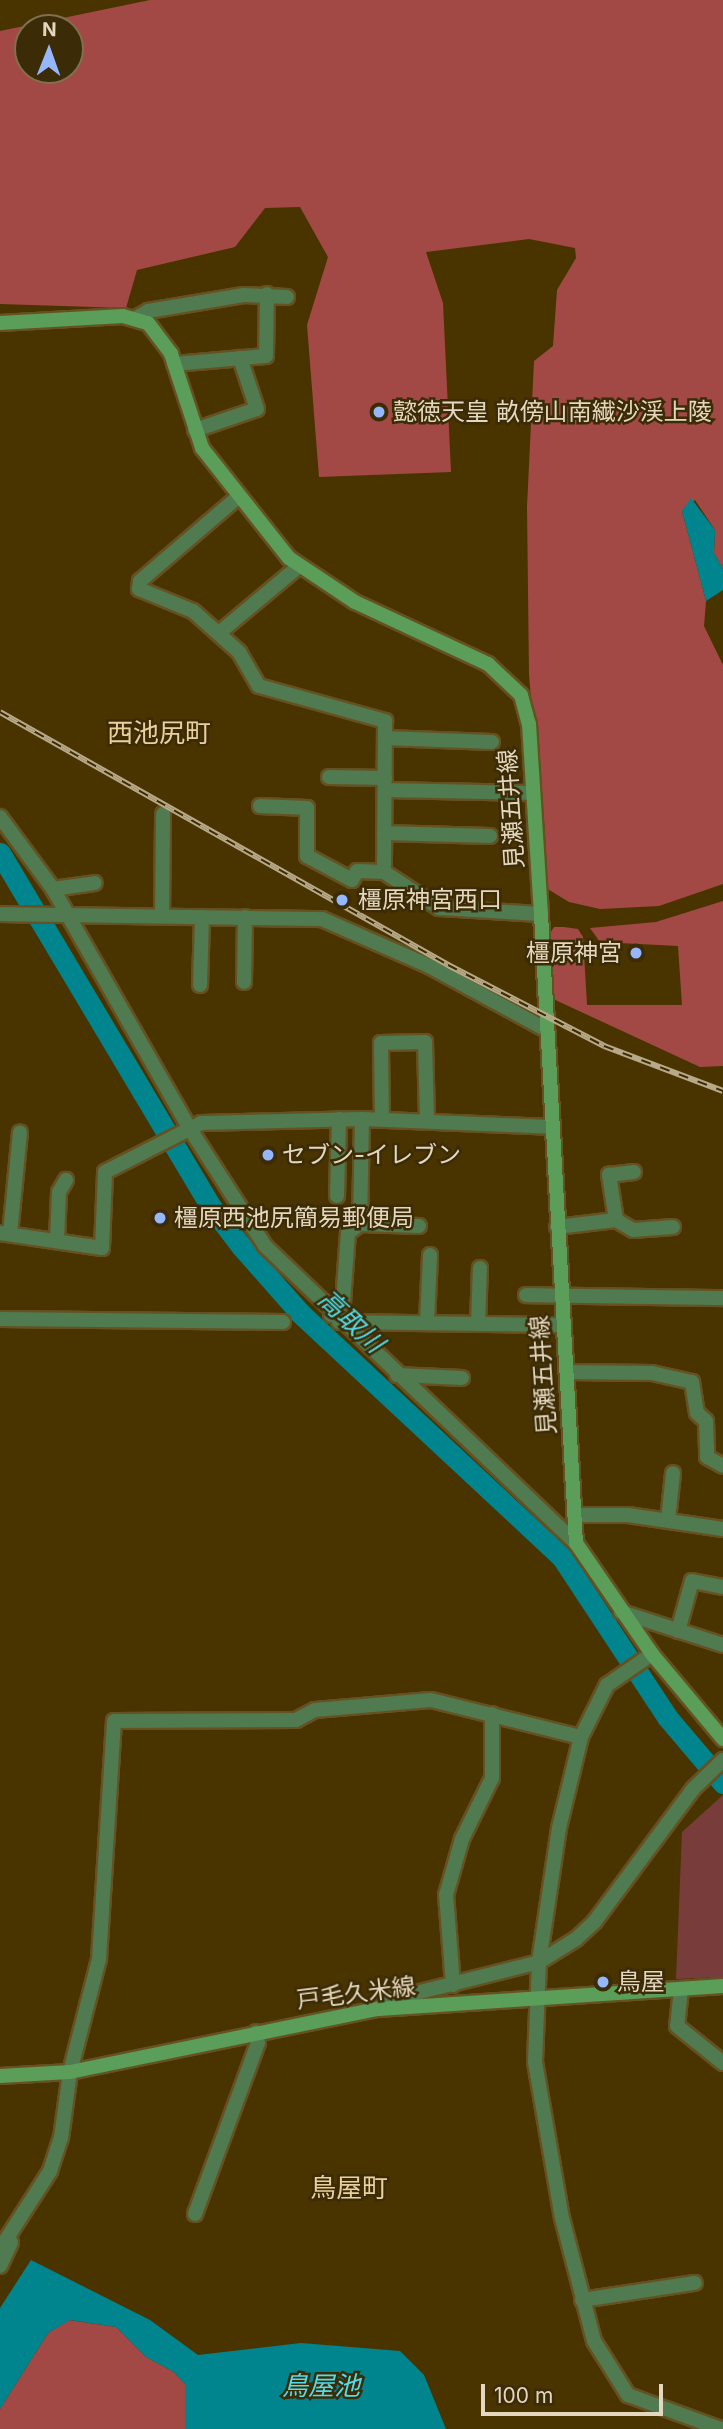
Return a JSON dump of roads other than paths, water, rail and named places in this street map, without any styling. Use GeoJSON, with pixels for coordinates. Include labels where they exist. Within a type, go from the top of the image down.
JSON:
{"type":"FeatureCollection","features":[{"type":"Feature","properties":{"kind":"main road"},"geometry":{"type":"LineString","coordinates":[[0,323],[136,318]]}},
{"type":"Feature","properties":{"kind":"main road","name":"見瀬五井線"},"geometry":{"type":"LineString","coordinates":[[136,318],[164,340],[195,430],[238,497],[298,567],[355,601],[488,664],[511,682],[526,709],[541,914],[550,1127],[576,1543],[650,1656],[723,1739]]}},
{"type":"Feature","properties":{"kind":"main road","name":"戸毛久米線"},"geometry":{"type":"LineString","coordinates":[[0,2076],[70,2072],[378,2009],[723,1986]]}},
{"type":"Feature","properties":{"kind":"street"},"geometry":{"type":"LineString","coordinates":[[174,364],[266,356],[267,294]]}},
{"type":"Feature","properties":{"kind":"street"},"geometry":{"type":"LineString","coordinates":[[136,318],[148,311],[267,294],[287,297]]}},
{"type":"Feature","properties":{"kind":"street"},"geometry":{"type":"LineString","coordinates":[[195,430],[257,409],[240,358]]}},
{"type":"Feature","properties":{"kind":"street"},"geometry":{"type":"LineString","coordinates":[[238,497],[140,581],[139,589],[179,602],[219,634],[239,652],[259,686],[385,721],[384,872]]}},
{"type":"Feature","properties":{"kind":"street"},"geometry":{"type":"LineString","coordinates":[[219,634],[298,567]]}},
{"type":"Feature","properties":{"kind":"street"},"geometry":{"type":"LineString","coordinates":[[385,738],[492,742]]}},
{"type":"Feature","properties":{"kind":"street"},"geometry":{"type":"LineString","coordinates":[[329,777],[385,784],[533,793]]}},
{"type":"Feature","properties":{"kind":"street"},"geometry":{"type":"LineString","coordinates":[[260,806],[307,808],[307,856],[352,880],[357,871],[384,872],[439,908],[541,914]]}},
{"type":"Feature","properties":{"kind":"street"},"geometry":{"type":"LineString","coordinates":[[162,916],[163,814]]}},
{"type":"Feature","properties":{"kind":"street"},"geometry":{"type":"LineString","coordinates":[[0,817],[53,889],[63,915],[186,1127],[251,1228],[335,1318],[576,1543]]}},
{"type":"Feature","properties":{"kind":"street"},"geometry":{"type":"LineString","coordinates":[[384,833],[490,836]]}},
{"type":"Feature","properties":{"kind":"street"},"geometry":{"type":"LineString","coordinates":[[53,889],[95,883]]}},
{"type":"Feature","properties":{"kind":"street"},"geometry":{"type":"LineString","coordinates":[[0,914],[245,917],[335,922],[545,1029]]}},
{"type":"Feature","properties":{"kind":"street"},"geometry":{"type":"LineString","coordinates":[[200,985],[202,917]]}},
{"type":"Feature","properties":{"kind":"street"},"geometry":{"type":"LineString","coordinates":[[244,982],[245,917]]}},
{"type":"Feature","properties":{"kind":"street"},"geometry":{"type":"LineString","coordinates":[[382,1119],[381,1043],[425,1042],[427,1121]]}},
{"type":"Feature","properties":{"kind":"street"},"geometry":{"type":"LineString","coordinates":[[337,1196],[339,1119]]}},
{"type":"Feature","properties":{"kind":"street"},"geometry":{"type":"LineString","coordinates":[[360,1224],[362,1119]]}},
{"type":"Feature","properties":{"kind":"street"},"geometry":{"type":"LineString","coordinates":[[20,1132],[5,1234],[102,1248],[106,1172],[186,1127],[382,1119],[550,1127]]}},
{"type":"Feature","properties":{"kind":"street"},"geometry":{"type":"LineString","coordinates":[[616,1220],[609,1175],[634,1172]]}},
{"type":"Feature","properties":{"kind":"street"},"geometry":{"type":"LineString","coordinates":[[57,1240],[59,1192],[66,1180]]}},
{"type":"Feature","properties":{"kind":"street"},"geometry":{"type":"LineString","coordinates":[[557,1227],[616,1220],[632,1230],[673,1227]]}},
{"type":"Feature","properties":{"kind":"street"},"geometry":{"type":"LineString","coordinates":[[335,1318],[343,1302],[348,1233],[360,1224],[419,1226]]}},
{"type":"Feature","properties":{"kind":"street"},"geometry":{"type":"LineString","coordinates":[[427,1322],[430,1255]]}},
{"type":"Feature","properties":{"kind":"street"},"geometry":{"type":"LineString","coordinates":[[478,1324],[480,1268]]}},
{"type":"Feature","properties":{"kind":"street"},"geometry":{"type":"LineString","coordinates":[[526,1296],[723,1298]]}},
{"type":"Feature","properties":{"kind":"street"},"geometry":{"type":"LineString","coordinates":[[335,1318],[563,1325]]}},
{"type":"Feature","properties":{"kind":"street"},"geometry":{"type":"LineString","coordinates":[[0,1319],[283,1322]]}},
{"type":"Feature","properties":{"kind":"street"},"geometry":{"type":"LineString","coordinates":[[567,1372],[652,1373],[692,1382],[697,1413],[706,1422],[707,1457],[723,1466]]}},
{"type":"Feature","properties":{"kind":"street"},"geometry":{"type":"LineString","coordinates":[[397,1375],[462,1378]]}},
{"type":"Feature","properties":{"kind":"street"},"geometry":{"type":"LineString","coordinates":[[668,1520],[673,1473]]}},
{"type":"Feature","properties":{"kind":"street"},"geometry":{"type":"LineString","coordinates":[[574,1515],[668,1520],[723,1529]]}},
{"type":"Feature","properties":{"kind":"street"},"geometry":{"type":"LineString","coordinates":[[678,1630],[692,1581],[723,1587]]}},
{"type":"Feature","properties":{"kind":"street"},"geometry":{"type":"LineString","coordinates":[[621,1612],[723,1645]]}},
{"type":"Feature","properties":{"kind":"street"},"geometry":{"type":"LineString","coordinates":[[650,1656],[607,1685],[581,1737],[559,1828],[535,2000],[542,2120],[582,2300],[594,2341],[628,2395],[721,2422]]}},
{"type":"Feature","properties":{"kind":"street"},"geometry":{"type":"LineString","coordinates":[[0,2266],[61,2138],[70,2072],[99,1959],[114,1720],[296,1720],[315,1710],[431,1700],[581,1737]]}},
{"type":"Feature","properties":{"kind":"street"},"geometry":{"type":"LineString","coordinates":[[453,1985],[446,1895],[462,1839],[492,1778],[492,1714]]}},
{"type":"Feature","properties":{"kind":"street"},"geometry":{"type":"LineString","coordinates":[[378,2009],[392,1999],[539,1962],[595,1921],[693,1789],[723,1760]]}},
{"type":"Feature","properties":{"kind":"street"},"geometry":{"type":"LineString","coordinates":[[681,1989],[677,2026],[723,2063]]}},
{"type":"Feature","properties":{"kind":"street"},"geometry":{"type":"LineString","coordinates":[[195,2214],[258,2043],[256,2032]]}},
{"type":"Feature","properties":{"kind":"street"},"geometry":{"type":"LineString","coordinates":[[0,2249],[19,2225]]}},
{"type":"Feature","properties":{"kind":"street"},"geometry":{"type":"LineString","coordinates":[[582,2300],[695,2283]]}},
{"type":"Feature","properties":{"kind":"water"},"geometry":{"type":"Polygon","coordinates":[[[691,498],[715,530],[714,553],[723,569],[723,590],[706,601],[682,511],[691,498]]]}},
{"type":"Feature","properties":{"kind":"water","name":"鳥屋池"},"geometry":{"type":"Polygon","coordinates":[[[31,2260],[150,2320],[198,2355],[301,2343],[400,2351],[424,2375],[446,2429],[185,2429],[185,2384],[174,2372],[146,2357],[116,2327],[70,2320],[48,2333],[0,2409],[0,2308],[31,2260]]]}},
{"type":"Feature","properties":{"kind":"waterway","name":"高取川"},"geometry":{"type":"LineString","coordinates":[[0,853],[212,1208],[241,1246],[300,1313],[561,1556],[667,1717],[723,1783]]}},
{"type":"Feature","properties":{"kind":"railway"},"geometry":{"type":"LineString","coordinates":[[0,712],[448,965],[604,1046],[723,1091]]}},
{"type":"Feature","properties":{"kind":"place","name":"懿徳天皇 畝傍山南繊沙渓上陵"},"geometry":{"type":"Point","coordinates":[379,412]}},
{"type":"Feature","properties":{"kind":"place","name":"橿原神宮西口"},"geometry":{"type":"Point","coordinates":[342,900]}},
{"type":"Feature","properties":{"kind":"place","name":"橿原神宮"},"geometry":{"type":"Point","coordinates":[636,953]}},
{"type":"Feature","properties":{"kind":"place","name":"セブン-イレブン"},"geometry":{"type":"Point","coordinates":[268,1155]}},
{"type":"Feature","properties":{"kind":"place","name":"橿原西池尻簡易郵便局"},"geometry":{"type":"Point","coordinates":[160,1218]}},
{"type":"Feature","properties":{"kind":"place","name":"鳥屋"},"geometry":{"type":"Point","coordinates":[603,1982]}},
{"type":"Feature","properties":{"kind":"district","name":"西池尻町"},"geometry":{"type":"Point","coordinates":[159,733]}},
{"type":"Feature","properties":{"kind":"district","name":"鳥屋町"},"geometry":{"type":"Point","coordinates":[349,2188]}}]}
